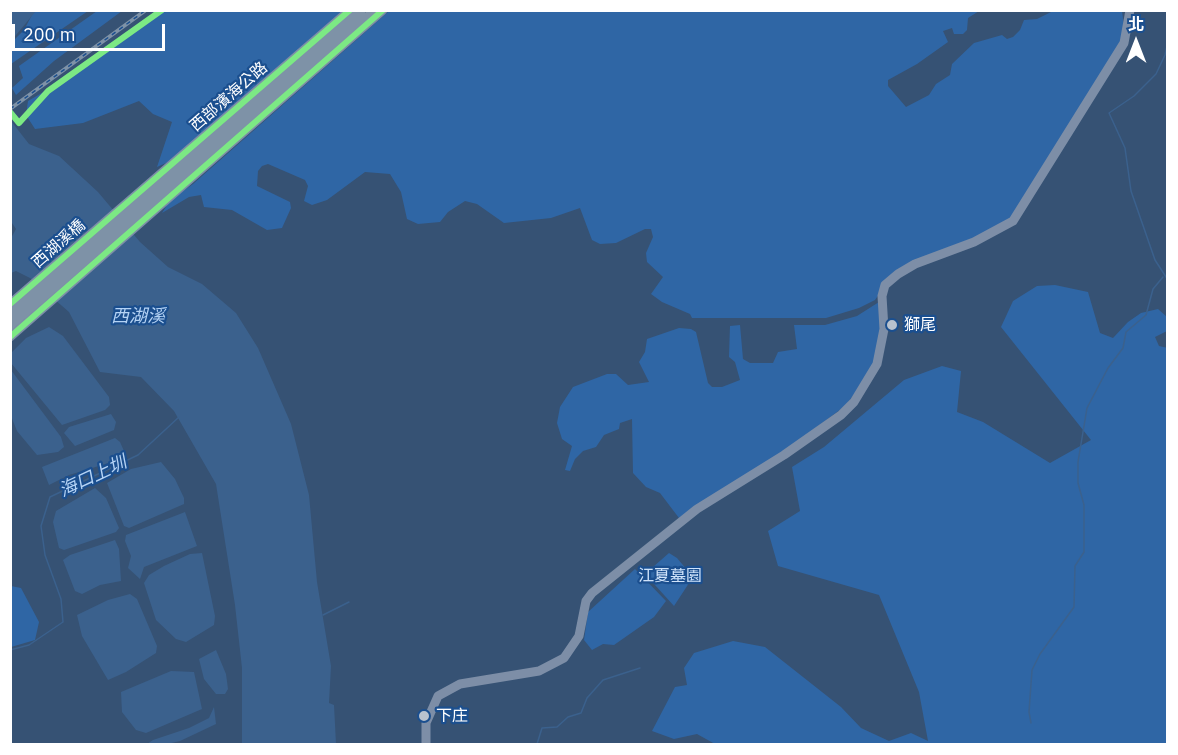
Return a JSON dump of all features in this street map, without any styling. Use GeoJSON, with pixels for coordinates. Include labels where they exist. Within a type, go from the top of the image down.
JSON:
{"type":"FeatureCollection","features":[{"type":"Feature","properties":{"kind":"highway"},"geometry":{"type":"LineString","coordinates":[[10,324],[361,10]]}},
{"type":"Feature","properties":{"kind":"highway"},"geometry":{"type":"LineString","coordinates":[[10,313],[376,10]]}},
{"type":"Feature","properties":{"kind":"main road","name":"西部濱海公路"},"geometry":{"type":"LineString","coordinates":[[133,213],[350,10]]}},
{"type":"Feature","properties":{"kind":"main road"},"geometry":{"type":"LineString","coordinates":[[10,337],[133,213],[383,10]]}},
{"type":"Feature","properties":{"kind":"main road"},"geometry":{"type":"LineString","coordinates":[[426,744],[426,723],[438,696],[460,684],[519,676],[538,671],[564,658],[579,636],[586,601],[592,593],[697,509],[784,455],[841,415],[854,402],[877,364],[884,329],[882,296],[885,285],[915,264],[974,242],[1013,222],[1124,43],[1130,26],[1130,10]]}},
{"type":"Feature","properties":{"kind":"main road","name":"西湖溪橋"},"geometry":{"type":"LineString","coordinates":[[10,304],[133,213]]}},
{"type":"Feature","properties":{"kind":"green space"},"geometry":{"type":"Polygon","coordinates":[[[34,11],[88,11],[11,64],[10,44],[24,30],[34,11]]]}},
{"type":"Feature","properties":{"kind":"green space"},"geometry":{"type":"Polygon","coordinates":[[[97,11],[122,11],[54,61],[16,95],[12,88],[23,78],[19,66],[97,11]]]}},
{"type":"Feature","properties":{"kind":"green space"},"geometry":{"type":"Polygon","coordinates":[[[160,11],[343,11],[175,159],[157,167],[172,122],[153,114],[139,101],[83,123],[35,129],[26,115],[28,101],[83,69],[160,11]]]}},
{"type":"Feature","properties":{"kind":"green space"},"geometry":{"type":"Polygon","coordinates":[[[389,11],[979,11],[968,18],[967,30],[963,34],[954,34],[952,28],[943,31],[948,42],[917,64],[888,80],[888,86],[906,107],[929,95],[936,84],[950,75],[952,64],[974,43],[1002,35],[1007,39],[1013,37],[1020,30],[1024,20],[1037,19],[1053,11],[1122,11],[1124,26],[1121,42],[1017,214],[995,229],[895,271],[875,300],[859,308],[826,318],[692,318],[690,314],[662,302],[651,294],[663,277],[647,262],[646,253],[653,237],[651,229],[645,229],[616,243],[600,244],[592,240],[580,208],[551,218],[504,223],[477,204],[465,201],[448,212],[440,222],[418,224],[407,219],[401,192],[390,174],[365,172],[327,200],[312,205],[304,201],[308,186],[305,180],[268,164],[262,166],[258,171],[257,186],[290,202],[291,208],[282,228],[267,230],[232,210],[204,207],[201,195],[189,197],[162,213],[170,200],[193,184],[389,11]]]}},
{"type":"Feature","properties":{"kind":"green space"},"geometry":{"type":"Polygon","coordinates":[[[1055,285],[1088,292],[1100,333],[1113,338],[1128,322],[1141,313],[1158,309],[1167,317],[1167,331],[1155,337],[1159,346],[1168,348],[1167,744],[715,744],[697,734],[674,739],[652,731],[675,687],[687,685],[684,668],[694,653],[733,641],[765,647],[841,707],[861,728],[889,741],[911,733],[928,741],[919,692],[879,595],[778,566],[768,531],[800,511],[792,467],[824,447],[904,380],[942,366],[961,371],[957,412],[983,422],[1050,463],[1091,440],[1001,327],[1013,301],[1037,286],[1055,285]]]}},
{"type":"Feature","properties":{"kind":"green space"},"geometry":{"type":"Polygon","coordinates":[[[879,302],[884,304],[877,365],[845,406],[774,459],[679,518],[660,493],[646,487],[633,473],[632,419],[620,423],[619,429],[604,435],[596,447],[583,451],[575,459],[570,471],[565,470],[572,446],[562,439],[557,423],[560,407],[573,387],[607,374],[616,374],[628,385],[649,382],[639,362],[645,352],[647,339],[679,328],[696,332],[708,383],[712,387],[722,387],[740,380],[735,362],[729,357],[730,326],[740,325],[743,359],[750,363],[773,363],[778,352],[797,349],[794,325],[825,325],[857,316],[879,302]]]}},
{"type":"Feature","properties":{"kind":"green space","name":"江夏墓園"},"geometry":{"type":"Polygon","coordinates":[[[669,553],[677,558],[693,577],[674,606],[645,574],[669,553]]]}},
{"type":"Feature","properties":{"kind":"green space"},"geometry":{"type":"Polygon","coordinates":[[[635,569],[666,601],[654,617],[614,645],[603,644],[592,650],[584,640],[588,612],[635,569]]]}},
{"type":"Feature","properties":{"kind":"green space"},"geometry":{"type":"Polygon","coordinates":[[[11,586],[21,588],[39,622],[35,640],[11,647],[11,586]]]}},
{"type":"Feature","properties":{"kind":"water"},"geometry":{"type":"Polygon","coordinates":[[[10,11],[36,11],[11,41],[10,11]]]}},
{"type":"Feature","properties":{"kind":"water","name":"西湖溪"},"geometry":{"type":"Polygon","coordinates":[[[11,121],[29,144],[59,156],[98,192],[140,242],[168,267],[202,284],[236,313],[258,348],[291,424],[309,495],[317,582],[331,666],[329,703],[334,705],[336,744],[242,744],[242,668],[235,605],[216,484],[174,411],[141,377],[100,372],[69,312],[30,278],[16,271],[11,273],[10,240],[16,229],[10,220],[11,121]]]}},
{"type":"Feature","properties":{"kind":"water"},"geometry":{"type":"Polygon","coordinates":[[[49,327],[63,336],[109,397],[110,405],[105,410],[62,425],[11,363],[11,353],[26,338],[49,327]]]}},
{"type":"Feature","properties":{"kind":"water"},"geometry":{"type":"Polygon","coordinates":[[[11,370],[61,437],[64,447],[58,452],[37,455],[17,431],[11,416],[11,370]]]}},
{"type":"Feature","properties":{"kind":"water"},"geometry":{"type":"Polygon","coordinates":[[[111,414],[116,422],[114,430],[75,446],[64,433],[69,427],[111,414]]]}},
{"type":"Feature","properties":{"kind":"water"},"geometry":{"type":"Polygon","coordinates":[[[115,438],[120,442],[124,451],[112,462],[69,475],[49,485],[42,467],[115,438]]]}},
{"type":"Feature","properties":{"kind":"water"},"geometry":{"type":"Polygon","coordinates":[[[161,462],[175,479],[184,498],[184,504],[129,528],[124,526],[107,483],[131,469],[161,462]]]}},
{"type":"Feature","properties":{"kind":"water"},"geometry":{"type":"Polygon","coordinates":[[[95,488],[106,498],[119,528],[116,532],[64,550],[59,548],[53,522],[56,511],[95,488]]]}},
{"type":"Feature","properties":{"kind":"water"},"geometry":{"type":"Polygon","coordinates":[[[185,512],[197,546],[144,567],[140,579],[128,568],[131,556],[125,541],[126,535],[185,512]]]}},
{"type":"Feature","properties":{"kind":"water"},"geometry":{"type":"Polygon","coordinates":[[[115,540],[119,549],[121,581],[100,585],[82,594],[75,591],[63,560],[70,555],[115,540]]]}},
{"type":"Feature","properties":{"kind":"water"},"geometry":{"type":"Polygon","coordinates":[[[202,553],[215,616],[214,625],[186,642],[176,639],[156,620],[144,583],[149,575],[164,566],[190,554],[202,553]]]}},
{"type":"Feature","properties":{"kind":"water"},"geometry":{"type":"Polygon","coordinates":[[[130,594],[137,599],[157,646],[156,653],[126,672],[108,680],[82,636],[77,615],[108,600],[130,594]]]}},
{"type":"Feature","properties":{"kind":"water"},"geometry":{"type":"Polygon","coordinates":[[[216,650],[226,674],[228,689],[225,694],[216,694],[204,679],[199,659],[216,650]]]}},
{"type":"Feature","properties":{"kind":"water"},"geometry":{"type":"Polygon","coordinates":[[[171,671],[194,672],[202,709],[146,733],[136,730],[122,712],[121,692],[171,671]]]}},
{"type":"Feature","properties":{"kind":"water"},"geometry":{"type":"Polygon","coordinates":[[[214,707],[216,724],[180,741],[167,744],[147,744],[209,718],[214,707]]]}},
{"type":"Feature","properties":{"kind":"waterway"},"geometry":{"type":"LineString","coordinates":[[1168,42],[1156,74],[1134,96],[1109,113],[1125,148],[1131,191],[1155,260],[1168,280]]}},
{"type":"Feature","properties":{"kind":"waterway"},"geometry":{"type":"LineString","coordinates":[[1031,723],[1029,712],[1032,670],[1040,654],[1074,607],[1075,566],[1084,552],[1084,505],[1078,483],[1078,462],[1087,408],[1108,368],[1123,348],[1126,332],[1146,315],[1153,289],[1163,277]]}},
{"type":"Feature","properties":{"kind":"waterway","name":"海口上圳"},"geometry":{"type":"LineString","coordinates":[[10,650],[29,645],[63,622],[61,599],[45,555],[41,526],[50,497],[138,455],[179,417]]}},
{"type":"Feature","properties":{"kind":"waterway"},"geometry":{"type":"LineString","coordinates":[[323,615],[349,602]]}},
{"type":"Feature","properties":{"kind":"waterway"},"geometry":{"type":"LineString","coordinates":[[537,744],[542,728],[557,727],[568,717],[581,713],[587,698],[603,680],[640,668]]}},
{"type":"Feature","properties":{"kind":"railway"},"geometry":{"type":"LineString","coordinates":[[10,109],[146,10]]}},
{"type":"Feature","properties":{"kind":"cycle path"},"geometry":{"type":"LineString","coordinates":[[10,112],[19,123],[48,91],[162,10]]}},
{"type":"Feature","properties":{"kind":"cycle path"},"geometry":{"type":"LineString","coordinates":[[10,304],[350,10]]}},
{"type":"Feature","properties":{"kind":"cycle path"},"geometry":{"type":"LineString","coordinates":[[10,337],[383,10]]}},
{"type":"Feature","properties":{"kind":"place","name":"獅尾"},"geometry":{"type":"Point","coordinates":[892,325]}},
{"type":"Feature","properties":{"kind":"place","name":"下庄"},"geometry":{"type":"Point","coordinates":[424,716]}}]}
